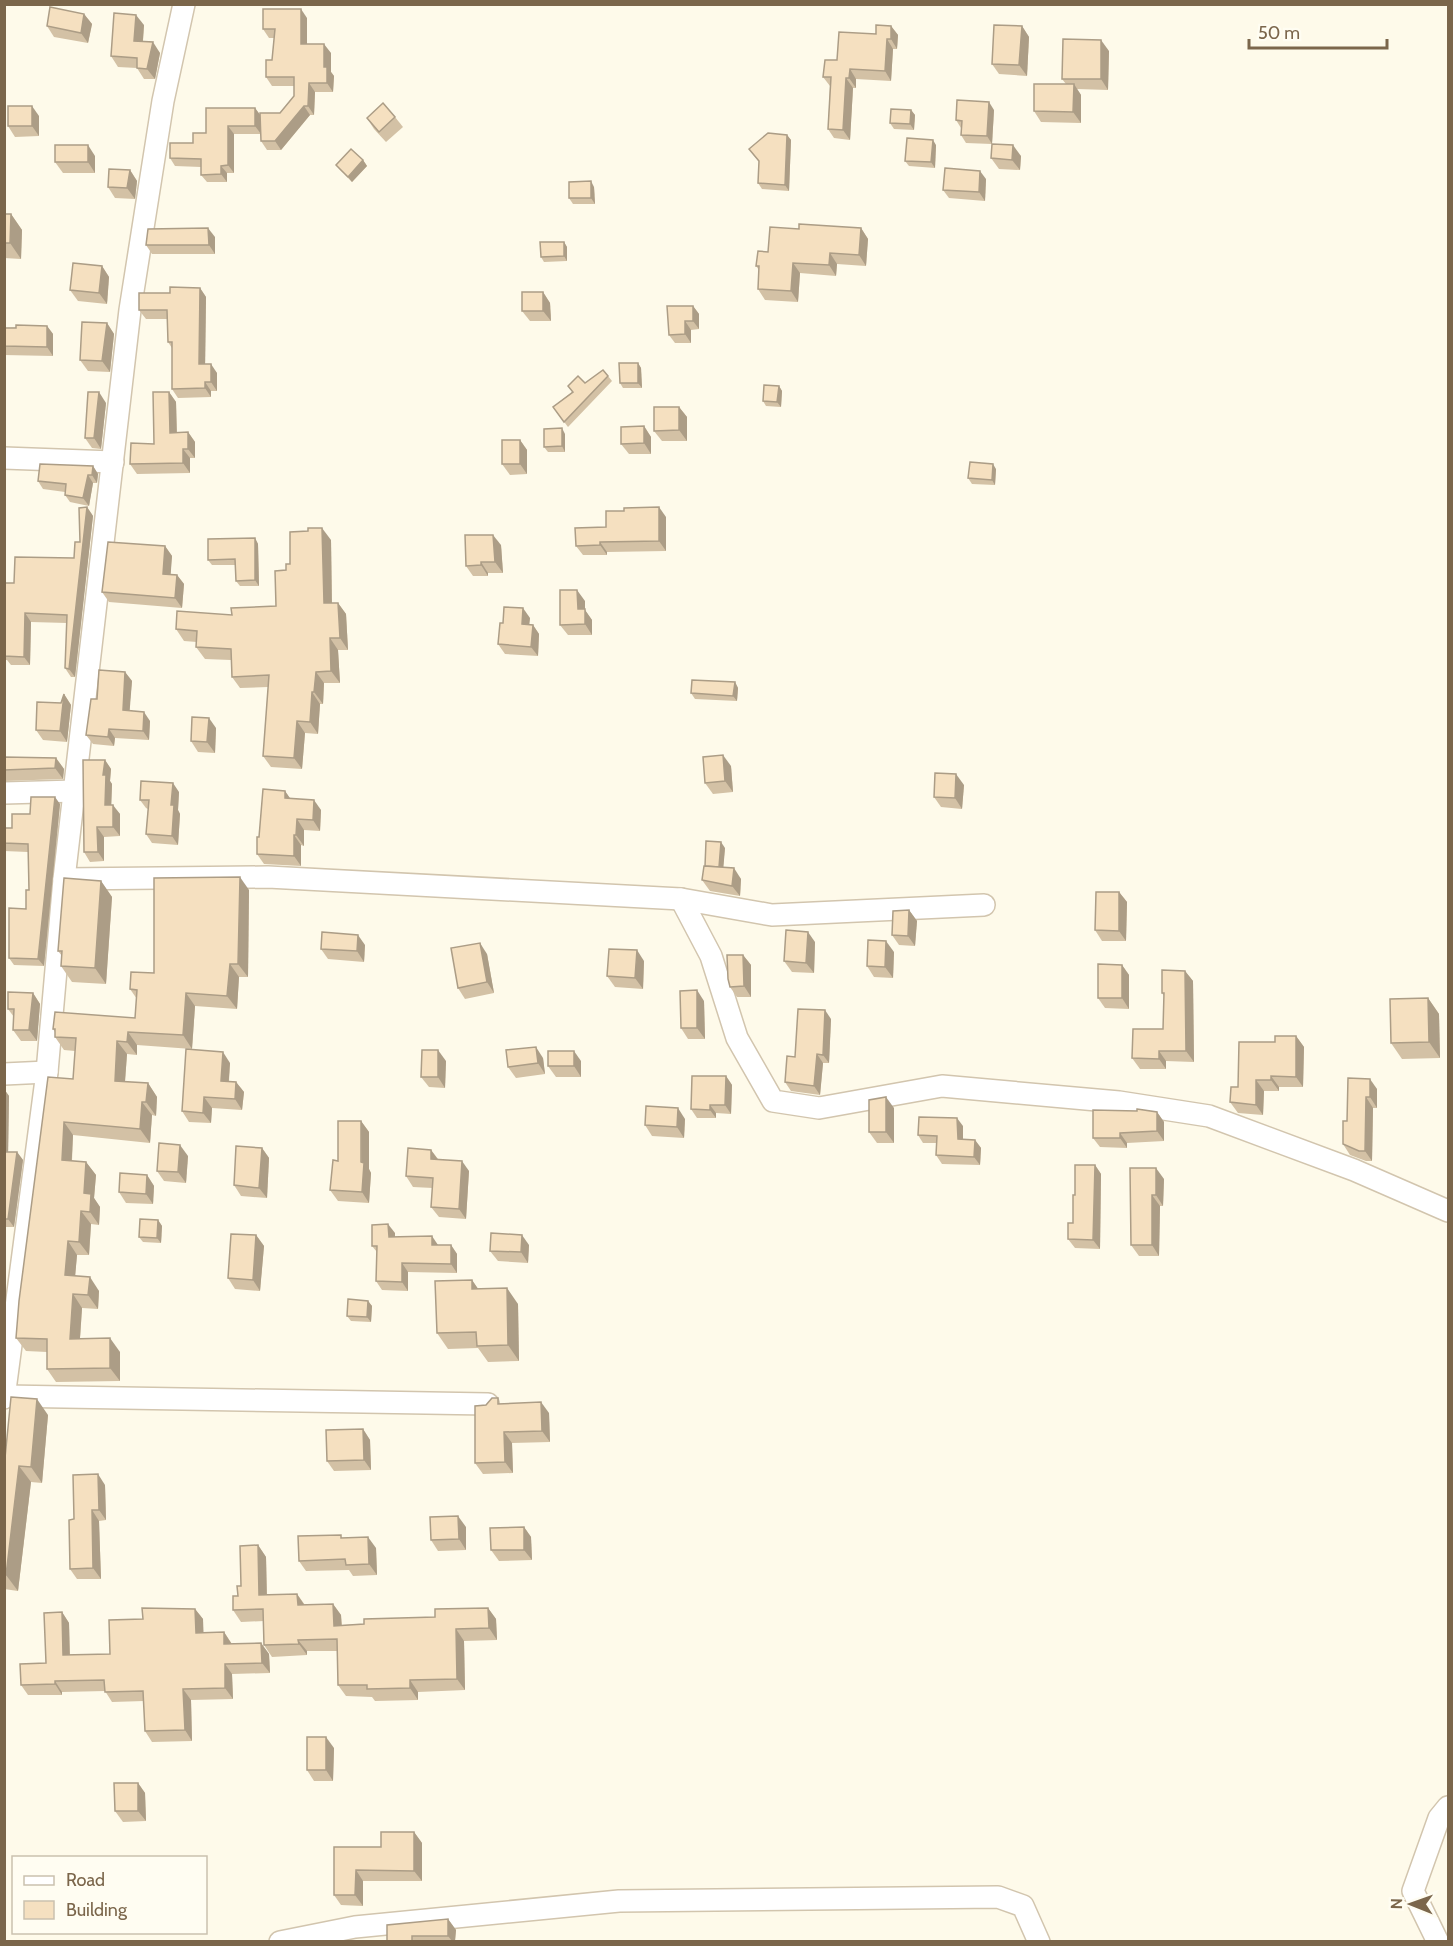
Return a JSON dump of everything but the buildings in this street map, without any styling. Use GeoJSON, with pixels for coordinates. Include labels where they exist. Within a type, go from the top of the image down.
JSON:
{"type":"FeatureCollection","features":[{"type":"Feature","properties":{"kind":"street"},"geometry":{"type":"LineString","coordinates":[[183,4],[162,100],[130,310],[64,879],[47,1072],[5,1397],[488,1404]]}},
{"type":"Feature","properties":{"kind":"street"},"geometry":{"type":"LineString","coordinates":[[4,458],[113,462]]}},
{"type":"Feature","properties":{"kind":"street"},"geometry":{"type":"LineString","coordinates":[[4,793],[75,791]]}},
{"type":"Feature","properties":{"kind":"street"},"geometry":{"type":"LineString","coordinates":[[64,879],[268,877],[681,899],[772,915],[984,905]]}},
{"type":"Feature","properties":{"kind":"street"},"geometry":{"type":"LineString","coordinates":[[681,899],[711,956],[737,1038],[773,1101],[819,1108],[942,1086],[1119,1102],[1209,1116],[1354,1170],[1449,1211]]}},
{"type":"Feature","properties":{"kind":"street"},"geometry":{"type":"LineString","coordinates":[[4,1074],[47,1072]]}},
{"type":"Feature","properties":{"kind":"street"},"geometry":{"type":"LineString","coordinates":[[1438,1941],[1413,1891],[1439,1818],[1449,1807]]}},
{"type":"Feature","properties":{"kind":"street"},"geometry":{"type":"LineString","coordinates":[[280,1941],[355,1927],[619,1901],[998,1897],[1023,1906],[1039,1941]]}}]}
